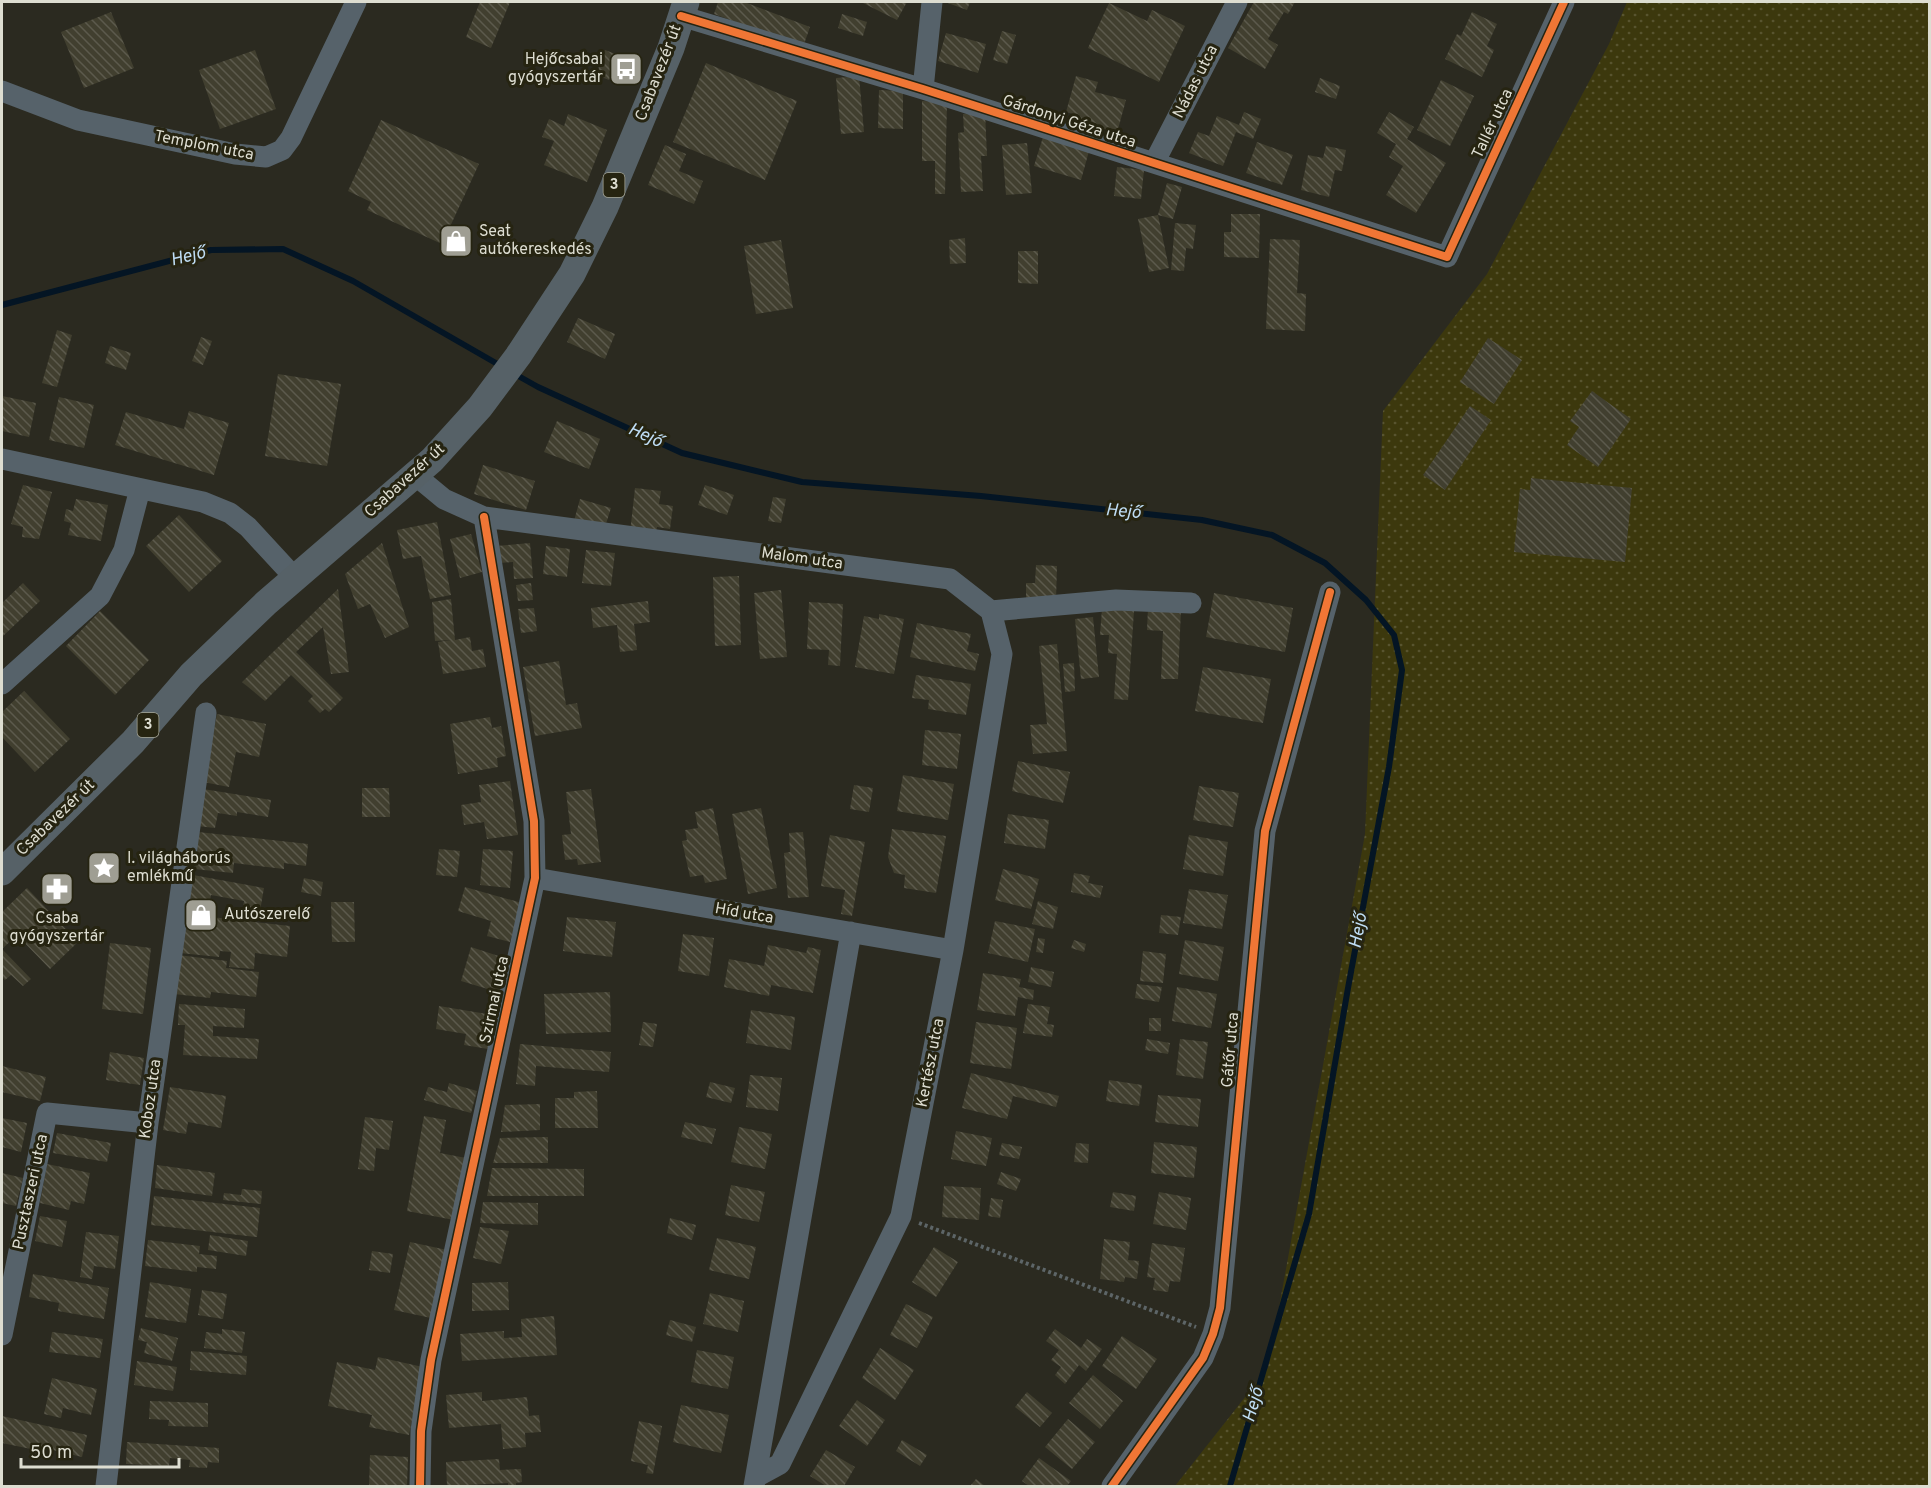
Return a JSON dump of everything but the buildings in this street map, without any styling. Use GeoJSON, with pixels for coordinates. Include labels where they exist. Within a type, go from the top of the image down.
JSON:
{"type":"FeatureCollection","features":[{"type":"Feature","properties":{"kind":"main road","name":"Csabavezér út"},"geometry":{"type":"LineString","coordinates":[[2,872],[133,742],[191,675],[295,578],[432,460],[480,407],[518,356],[573,274],[605,207],[671,48],[684,9]]}},
{"type":"Feature","properties":{"kind":"street","name":"Templom utca"},"geometry":{"type":"LineString","coordinates":[[2,91],[78,120],[235,154],[266,157],[282,150],[291,138],[356,2]]}},
{"type":"Feature","properties":{"kind":"street"},"geometry":{"type":"LineString","coordinates":[[922,89],[932,2]]}},
{"type":"Feature","properties":{"kind":"street","name":"Nádas utca"},"geometry":{"type":"LineString","coordinates":[[1154,163],[1237,2]]}},
{"type":"Feature","properties":{"kind":"street","name":"Tallér utca"},"geometry":{"type":"LineString","coordinates":[[1447,257],[1564,2]]}},
{"type":"Feature","properties":{"kind":"street","name":"Gárdonyi Géza utca"},"geometry":{"type":"LineString","coordinates":[[684,9],[922,89],[1447,257]]}},
{"type":"Feature","properties":{"kind":"street"},"geometry":{"type":"LineString","coordinates":[[2,459],[203,502],[230,513],[248,527],[295,578]]}},
{"type":"Feature","properties":{"kind":"street","name":"Malom utca"},"geometry":{"type":"LineString","coordinates":[[415,475],[444,499],[484,517],[950,579],[991,611]]}},
{"type":"Feature","properties":{"kind":"street"},"geometry":{"type":"LineString","coordinates":[[2,684],[100,596],[124,550],[140,489]]}},
{"type":"Feature","properties":{"kind":"street","name":"Szirmai utca"},"geometry":{"type":"LineString","coordinates":[[420,1486],[422,1431],[431,1360],[535,878],[534,821],[484,517]]}},
{"type":"Feature","properties":{"kind":"street","name":"Gátőr utca"},"geometry":{"type":"LineString","coordinates":[[1112,1486],[1203,1358],[1220,1308],[1265,831],[1330,592]]}},
{"type":"Feature","properties":{"kind":"street"},"geometry":{"type":"LineString","coordinates":[[991,611],[1116,600],[1191,603]]}},
{"type":"Feature","properties":{"kind":"street","name":"Kertész utca"},"geometry":{"type":"LineString","coordinates":[[755,1482],[780,1464],[902,1216],[952,950],[1002,654],[991,611]]}},
{"type":"Feature","properties":{"kind":"street","name":"Koboz utca"},"geometry":{"type":"LineString","coordinates":[[106,1486],[148,1123],[206,713]]}},
{"type":"Feature","properties":{"kind":"street","name":"Híd utca"},"geometry":{"type":"LineString","coordinates":[[535,878],[952,950]]}},
{"type":"Feature","properties":{"kind":"street","name":"Kertész utca"},"geometry":{"type":"LineString","coordinates":[[755,1482],[851,932]]}},
{"type":"Feature","properties":{"kind":"street","name":"Pusztaszeri utca"},"geometry":{"type":"LineString","coordinates":[[2,1335],[47,1113],[148,1123]]}},
{"type":"Feature","properties":{"kind":"path"},"geometry":{"type":"LineString","coordinates":[[902,1216],[1213,1334]]}},
{"type":"Feature","properties":{"kind":"shaded area"},"geometry":{"type":"Polygon","coordinates":[[[1627,2],[1929,2],[1929,1486],[1175,1486],[1268,1368],[1365,834],[1383,411],[1487,274],[1609,44],[1627,2]]]}},
{"type":"Feature","properties":{"kind":"waterway","name":"Hejő"},"geometry":{"type":"LineString","coordinates":[[2,305],[211,250],[283,249],[353,281],[501,366]]}},
{"type":"Feature","properties":{"kind":"waterway","name":"Hejő"},"geometry":{"type":"LineString","coordinates":[[513,373],[538,387],[682,453],[802,482],[981,496],[1202,520],[1272,535],[1325,563],[1366,600],[1394,635],[1402,670],[1389,767],[1309,1214],[1230,1486]]}},
{"type":"Feature","properties":{"kind":"cycle path"},"geometry":{"type":"LineString","coordinates":[[681,16],[923,89],[1447,257],[1564,2]]}},
{"type":"Feature","properties":{"kind":"cycle path"},"geometry":{"type":"LineString","coordinates":[[420,1486],[421,1431],[431,1360],[535,878],[534,821],[484,517]]}},
{"type":"Feature","properties":{"kind":"cycle path"},"geometry":{"type":"LineString","coordinates":[[1112,1486],[1203,1358],[1220,1308],[1265,831],[1330,592]]}},
{"type":"Feature","properties":{"kind":"place","name":"Hejőcsabai gyógyszertár"},"geometry":{"type":"Point","coordinates":[626,69]}},
{"type":"Feature","properties":{"kind":"place","name":"Seat autókereskedés"},"geometry":{"type":"Point","coordinates":[456,241]}},
{"type":"Feature","properties":{"kind":"place","name":"I. világháborús emlékmű"},"geometry":{"type":"Point","coordinates":[104,868]}},
{"type":"Feature","properties":{"kind":"place","name":"Csaba gyógyszertár"},"geometry":{"type":"Point","coordinates":[57,889]}},
{"type":"Feature","properties":{"kind":"place","name":"Autószerelő"},"geometry":{"type":"Point","coordinates":[201,915]}}]}
